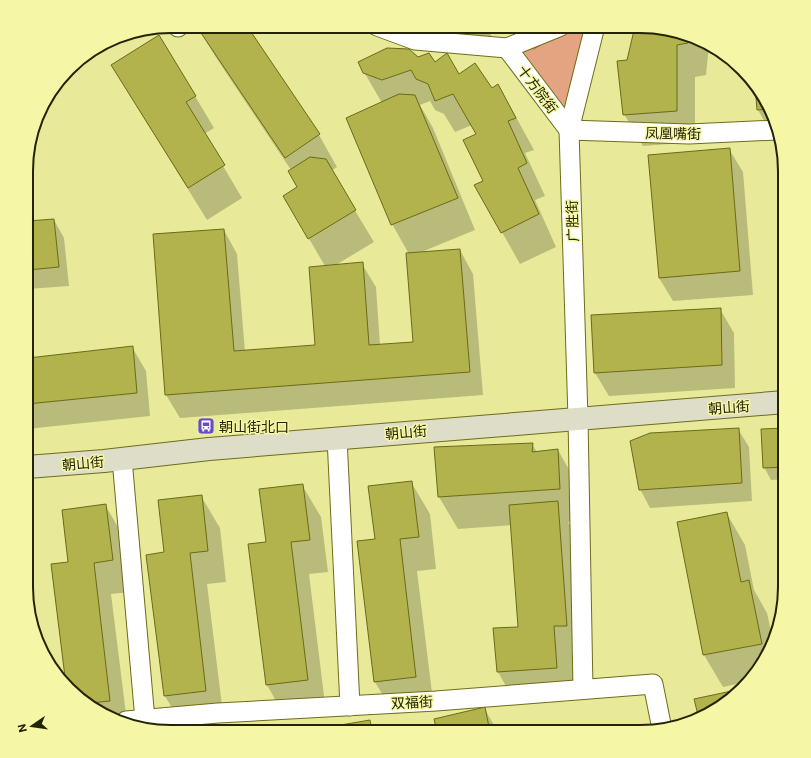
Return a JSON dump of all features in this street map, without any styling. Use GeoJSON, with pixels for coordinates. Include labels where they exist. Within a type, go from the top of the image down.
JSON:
{"type":"FeatureCollection","features":[{"type":"Feature","properties":{"kind":"street","name":"十方院街"},"geometry":{"type":"LineString","coordinates":[[396,33],[415,40],[507,48],[544,33]]}},
{"type":"Feature","properties":{"kind":"street","name":"广胜街"},"geometry":{"type":"LineString","coordinates":[[584,689],[578,418],[569,130],[593,33]]}},
{"type":"Feature","properties":{"kind":"street","name":"十方院街"},"geometry":{"type":"LineString","coordinates":[[507,48],[569,130]]}},
{"type":"Feature","properties":{"kind":"street","name":"凤凰嘴街"},"geometry":{"type":"LineString","coordinates":[[569,130],[689,134],[771,130]]}},
{"type":"Feature","properties":{"kind":"street","name":"朝山街"},"geometry":{"type":"LineString","coordinates":[[33,466],[337,438],[778,403]]}},
{"type":"Feature","properties":{"kind":"street"},"geometry":{"type":"LineString","coordinates":[[337,438],[350,706]]}},
{"type":"Feature","properties":{"kind":"street"},"geometry":{"type":"LineString","coordinates":[[122,459],[145,720]]}},
{"type":"Feature","properties":{"kind":"street","name":"双福街"},"geometry":{"type":"LineString","coordinates":[[139,721],[218,713],[436,701],[653,684],[661,723]]}},
{"type":"Feature","properties":{"kind":"shaded area"},"geometry":{"type":"Polygon","coordinates":[[[564,33],[587,33],[563,117],[518,55],[564,33]]]}},
{"type":"Feature","properties":{"kind":"building"},"geometry":{"type":"Polygon","coordinates":[[[201,33],[252,33],[320,134],[285,158],[201,33]]]}},
{"type":"Feature","properties":{"kind":"building"},"geometry":{"type":"Polygon","coordinates":[[[633,33],[649,33],[667,36],[688,42],[677,45],[677,111],[623,115],[617,61],[627,60],[633,33]]]}},
{"type":"Feature","properties":{"kind":"building"},"geometry":{"type":"Polygon","coordinates":[[[159,35],[196,96],[186,102],[225,165],[188,188],[111,65],[159,35]]]}},
{"type":"Feature","properties":{"kind":"building"},"geometry":{"type":"Polygon","coordinates":[[[387,48],[409,49],[418,57],[429,53],[435,62],[447,53],[459,74],[475,63],[492,88],[498,84],[516,118],[508,121],[527,163],[518,168],[539,214],[501,233],[474,185],[483,181],[463,140],[476,134],[453,94],[435,101],[428,84],[416,79],[411,70],[382,80],[363,73],[358,62],[387,48]]]}},
{"type":"Feature","properties":{"kind":"building"},"geometry":{"type":"Polygon","coordinates":[[[399,94],[415,95],[458,198],[391,225],[346,118],[399,94]]]}},
{"type":"Feature","properties":{"kind":"building"},"geometry":{"type":"Polygon","coordinates":[[[756,98],[763,110],[757,110],[756,98]]]}},
{"type":"Feature","properties":{"kind":"building"},"geometry":{"type":"Polygon","coordinates":[[[730,148],[740,271],[659,278],[648,155],[730,148]]]}},
{"type":"Feature","properties":{"kind":"building"},"geometry":{"type":"Polygon","coordinates":[[[310,157],[326,159],[356,210],[308,239],[283,196],[297,187],[288,171],[310,157]]]}},
{"type":"Feature","properties":{"kind":"building"},"geometry":{"type":"Polygon","coordinates":[[[54,219],[59,267],[33,270],[33,221],[54,219]]]}},
{"type":"Feature","properties":{"kind":"building"},"geometry":{"type":"Polygon","coordinates":[[[224,229],[234,351],[315,345],[309,267],[363,262],[369,345],[413,342],[406,253],[460,249],[470,372],[165,395],[153,234],[224,229]]]}},
{"type":"Feature","properties":{"kind":"building"},"geometry":{"type":"Polygon","coordinates":[[[721,308],[722,365],[594,373],[591,315],[721,308]]]}},
{"type":"Feature","properties":{"kind":"building"},"geometry":{"type":"Polygon","coordinates":[[[133,346],[137,393],[33,403],[33,357],[133,346]]]}},
{"type":"Feature","properties":{"kind":"building"},"geometry":{"type":"Polygon","coordinates":[[[739,428],[742,483],[639,490],[630,441],[650,433],[739,428]]]}},
{"type":"Feature","properties":{"kind":"building"},"geometry":{"type":"Polygon","coordinates":[[[778,428],[778,467],[763,468],[761,429],[778,428]]]}},
{"type":"Feature","properties":{"kind":"building"},"geometry":{"type":"Polygon","coordinates":[[[533,443],[532,452],[558,449],[560,489],[438,497],[434,447],[533,443]]]}},
{"type":"Feature","properties":{"kind":"building"},"geometry":{"type":"Polygon","coordinates":[[[412,481],[419,537],[400,539],[416,677],[374,682],[357,541],[375,539],[368,486],[412,481]]]}},
{"type":"Feature","properties":{"kind":"building"},"geometry":{"type":"Polygon","coordinates":[[[303,484],[310,540],[291,542],[308,680],[266,685],[248,544],[266,542],[259,489],[303,484]]]}},
{"type":"Feature","properties":{"kind":"building"},"geometry":{"type":"Polygon","coordinates":[[[202,495],[208,551],[190,553],[206,691],[164,696],[146,555],[164,552],[158,500],[202,495]]]}},
{"type":"Feature","properties":{"kind":"building"},"geometry":{"type":"Polygon","coordinates":[[[558,501],[567,626],[554,626],[557,668],[497,672],[493,628],[518,627],[509,505],[558,501]]]}},
{"type":"Feature","properties":{"kind":"building"},"geometry":{"type":"Polygon","coordinates":[[[106,504],[113,560],[94,563],[110,701],[96,702],[80,691],[65,675],[51,564],[68,562],[62,510],[106,504]]]}},
{"type":"Feature","properties":{"kind":"building"},"geometry":{"type":"Polygon","coordinates":[[[727,512],[741,582],[749,580],[762,644],[703,655],[677,522],[727,512]]]}},
{"type":"Feature","properties":{"kind":"building"},"geometry":{"type":"Polygon","coordinates":[[[731,691],[716,702],[697,712],[694,699],[731,691]]]}},
{"type":"Feature","properties":{"kind":"building"},"geometry":{"type":"Polygon","coordinates":[[[485,707],[489,725],[435,725],[434,719],[485,707]]]}},
{"type":"Feature","properties":{"kind":"building"},"geometry":{"type":"Polygon","coordinates":[[[370,720],[371,725],[340,725],[370,720]]]}},
{"type":"Feature","properties":{"kind":"place","name":"朝山街北口"},"geometry":{"type":"Point","coordinates":[206,426]}}]}
